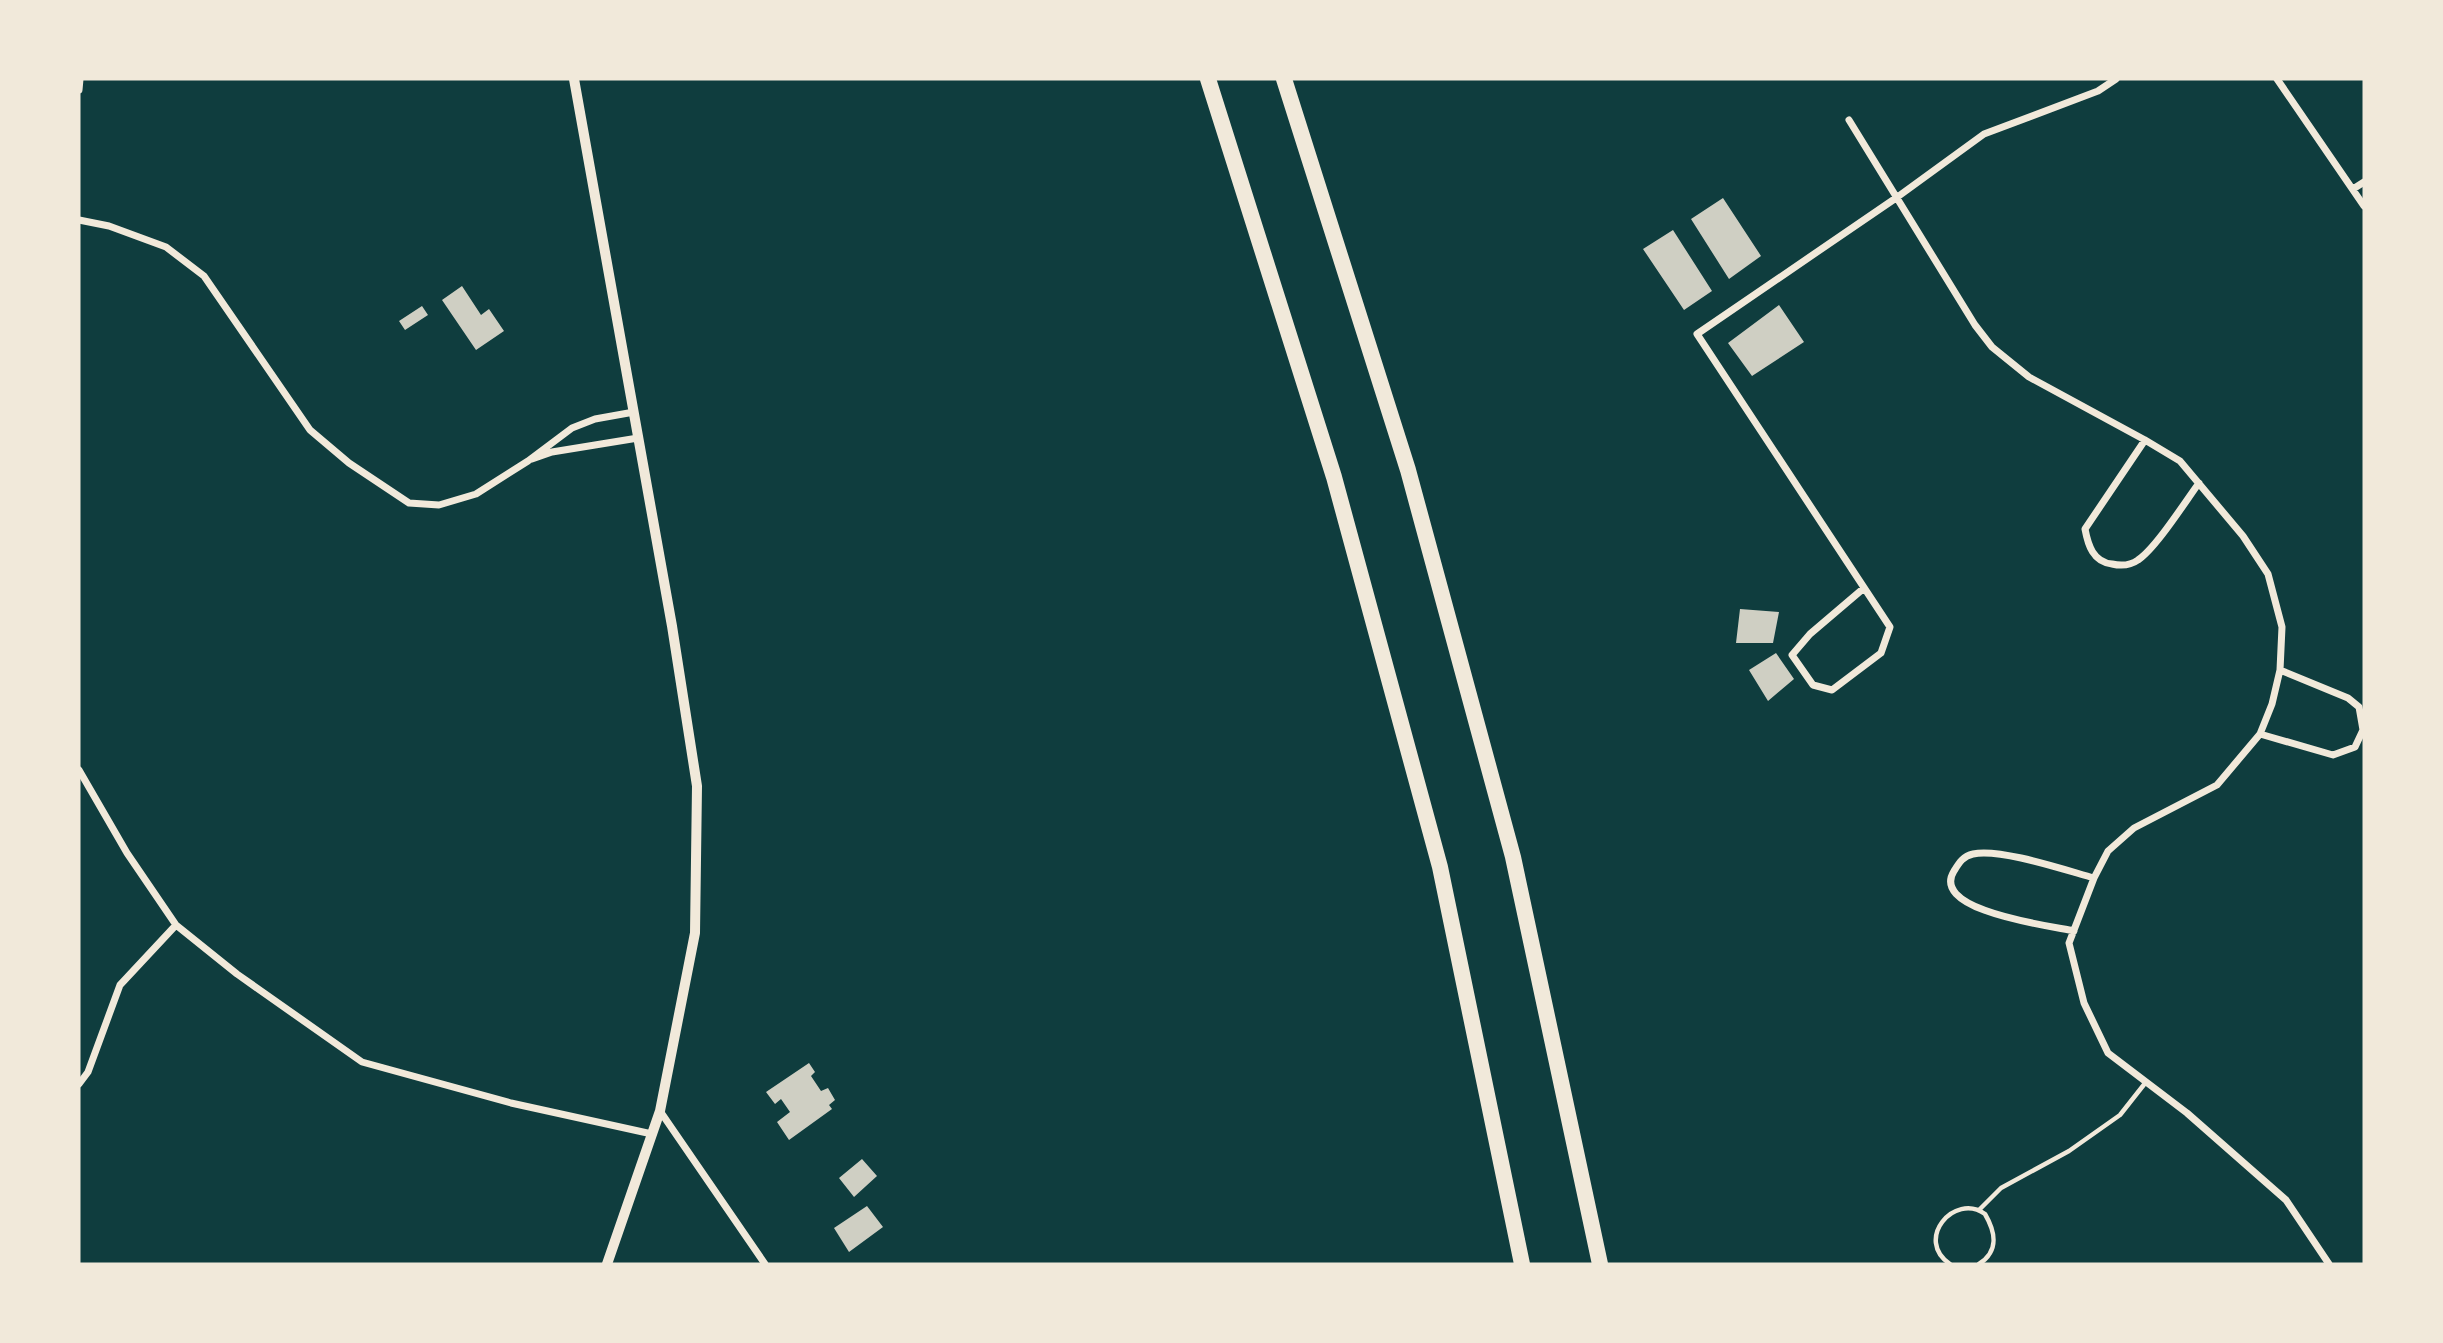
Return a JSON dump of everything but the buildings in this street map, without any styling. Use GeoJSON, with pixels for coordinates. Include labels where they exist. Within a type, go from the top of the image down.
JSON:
{"type":"FeatureCollection","features":[{"type":"Feature","properties":{"kind":"highway"},"geometry":{"type":"LineString","coordinates":[[1208,79],[1334,477],[1440,867],[1522,1264]]}},
{"type":"Feature","properties":{"kind":"highway"},"geometry":{"type":"LineString","coordinates":[[1284,79],[1408,470],[1513,857],[1600,1264]]}},
{"type":"Feature","properties":{"kind":"street"},"geometry":{"type":"LineString","coordinates":[[79,90],[80,79]]}},
{"type":"Feature","properties":{"kind":"street"},"geometry":{"type":"LineString","coordinates":[[575,79],[697,786],[695,933],[660,1111],[607,1264]]}},
{"type":"Feature","properties":{"kind":"street"},"geometry":{"type":"LineString","coordinates":[[1864,588],[1810,634],[1792,655],[1813,685],[1832,690],[1881,653],[1890,628],[1864,588],[1697,334],[1896,198],[1984,134],[2098,91],[2116,79]]}},
{"type":"Feature","properties":{"kind":"street"},"geometry":{"type":"LineString","coordinates":[[2277,79],[2364,206]]}},
{"type":"Feature","properties":{"kind":"street"},"geometry":{"type":"LineString","coordinates":[[1849,120],[1975,325],[1992,347],[2029,377],[2180,461],[2243,536],[2268,574],[2282,627],[2280,670],[2272,704],[2260,734],[2217,785],[2134,828],[2108,852],[2094,878],[2069,943],[2084,1003],[2108,1053],[2187,1113],[2286,1200],[2329,1264]]}},
{"type":"Feature","properties":{"kind":"street"},"geometry":{"type":"LineString","coordinates":[[2353,189],[2364,181]]}},
{"type":"Feature","properties":{"kind":"street"},"geometry":{"type":"LineString","coordinates":[[79,220],[109,226],[166,247],[204,276],[310,430],[349,463],[409,503],[439,505],[476,495],[572,428],[596,419],[634,412]]}},
{"type":"Feature","properties":{"kind":"street"},"geometry":{"type":"LineString","coordinates":[[528,461],[552,452],[638,438]]}},
{"type":"Feature","properties":{"kind":"street"},"geometry":{"type":"LineString","coordinates":[[2145,440],[2085,529],[2089,547],[2098,559],[2108,564],[2124,565],[2137,561],[2148,551],[2199,483]]}},
{"type":"Feature","properties":{"kind":"street"},"geometry":{"type":"LineString","coordinates":[[2260,734],[2333,755],[2355,747],[2363,730],[2359,707],[2348,698],[2280,670]]}},
{"type":"Feature","properties":{"kind":"street"},"geometry":{"type":"LineString","coordinates":[[79,770],[127,853],[176,925],[237,974],[362,1062],[511,1103],[652,1135]]}},
{"type":"Feature","properties":{"kind":"street"},"geometry":{"type":"LineString","coordinates":[[2074,931],[1967,905],[1950,884],[1950,877],[1962,859],[1974,853],[2000,854],[2094,878]]}},
{"type":"Feature","properties":{"kind":"street"},"geometry":{"type":"LineString","coordinates":[[79,1084],[88,1072],[120,985],[176,925]]}},
{"type":"Feature","properties":{"kind":"street"},"geometry":{"type":"LineString","coordinates":[[660,1111],[765,1264]]}},
{"type":"Feature","properties":{"kind":"lane"},"geometry":{"type":"LineString","coordinates":[[1979,1210],[2001,1188],[2069,1151],[2120,1115],[2147,1081]]}},
{"type":"Feature","properties":{"kind":"lane"},"geometry":{"type":"LineString","coordinates":[[1950,1264],[1942,1259],[1935,1239],[1942,1221],[1961,1210],[1979,1210],[1985,1214],[1995,1235],[1994,1246],[1987,1259],[1979,1264]]}}]}
